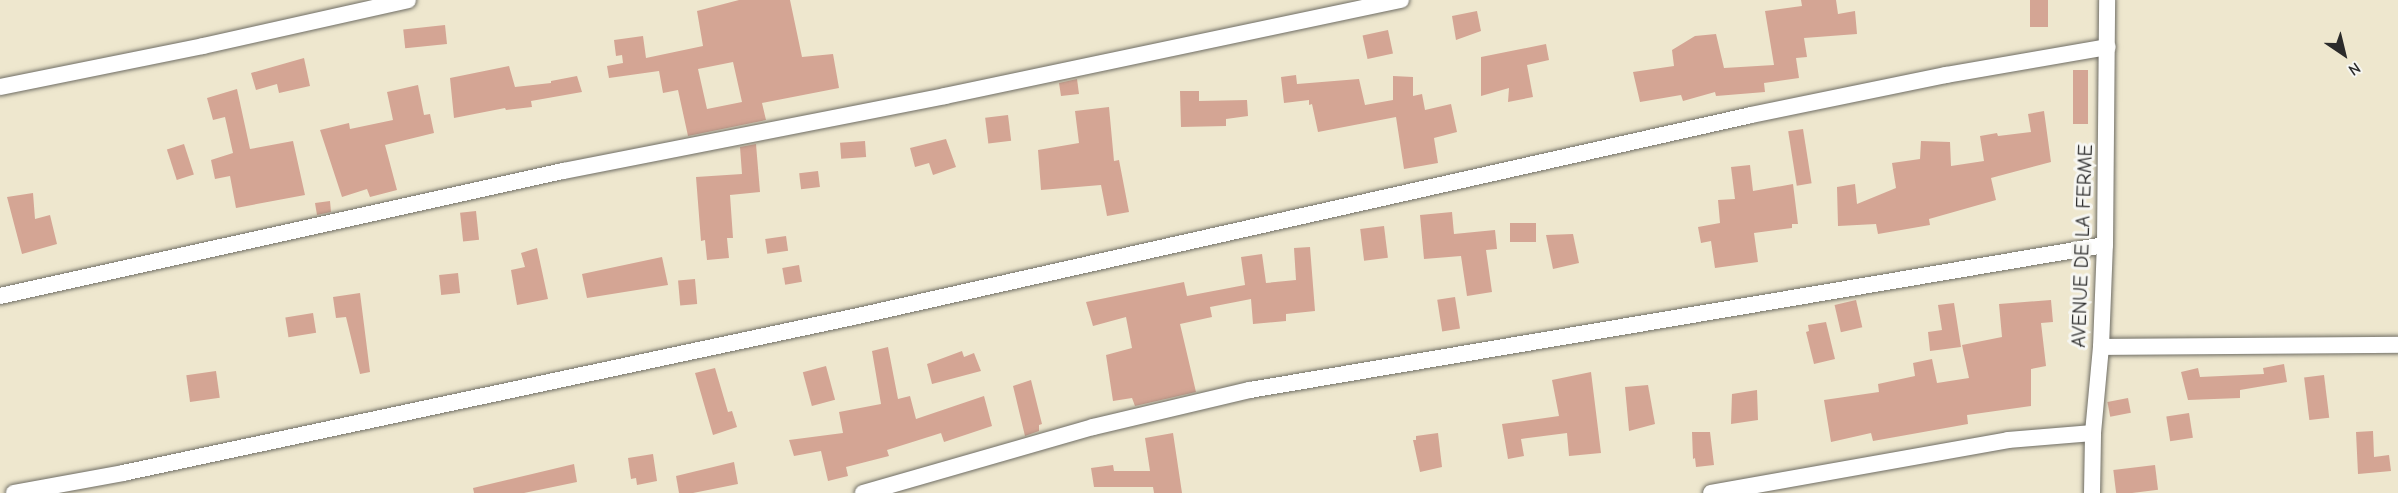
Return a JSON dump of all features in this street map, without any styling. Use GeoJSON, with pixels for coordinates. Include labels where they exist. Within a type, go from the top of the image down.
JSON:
{"type":"FeatureCollection","features":[{"type":"Feature","properties":{"kind":"street"},"geometry":{"type":"LineString","coordinates":[[0,87],[203,46],[408,0]]}},
{"type":"Feature","properties":{"kind":"street"},"geometry":{"type":"LineString","coordinates":[[0,296],[563,171],[945,96],[1401,0]]}},
{"type":"Feature","properties":{"kind":"street","name":"AVENUE DE LA FERME"},"geometry":{"type":"LineString","coordinates":[[2092,493],[2093,433],[2101,347],[2107,0]]}},
{"type":"Feature","properties":{"kind":"street"},"geometry":{"type":"LineString","coordinates":[[14,493],[123,473],[824,323],[1751,116],[1946,75],[2108,46]]}},
{"type":"Feature","properties":{"kind":"street"},"geometry":{"type":"LineString","coordinates":[[863,493],[1093,427],[1250,390],[2104,245]]}},
{"type":"Feature","properties":{"kind":"street"},"geometry":{"type":"LineString","coordinates":[[2101,347],[2398,345]]}},
{"type":"Feature","properties":{"kind":"street"},"geometry":{"type":"LineString","coordinates":[[1711,493],[2008,441],[2093,433]]}},
{"type":"Feature","properties":{"kind":"building"},"geometry":{"type":"Polygon","coordinates":[[[739,0],[790,0],[802,57],[833,54],[839,88],[762,103],[766,120],[688,136],[678,90],[663,93],[659,71],[609,78],[607,66],[623,63],[622,55],[616,56],[614,40],[643,36],[646,58],[703,46],[697,11],[739,0]],[[733,62],[698,69],[707,109],[742,102],[733,62]]]}},
{"type":"Feature","properties":{"kind":"building"},"geometry":{"type":"Polygon","coordinates":[[[1801,0],[1836,0],[1838,14],[1855,11],[1857,34],[1804,38],[1807,57],[1796,58],[1799,78],[1764,83],[1765,92],[1716,96],[1715,92],[1683,101],[1681,95],[1640,102],[1633,72],[1674,66],[1672,50],[1695,36],[1716,34],[1724,68],[1774,65],[1765,11],[1802,6],[1801,0]]]}},
{"type":"Feature","properties":{"kind":"building"},"geometry":{"type":"Polygon","coordinates":[[[2030,0],[2048,0],[2048,27],[2030,27],[2030,0]]]}},
{"type":"Feature","properties":{"kind":"building"},"geometry":{"type":"Polygon","coordinates":[[[1477,11],[1481,31],[1456,40],[1452,16],[1477,11]]]}},
{"type":"Feature","properties":{"kind":"building"},"geometry":{"type":"Polygon","coordinates":[[[445,25],[447,44],[405,48],[403,29],[445,25]]]}},
{"type":"Feature","properties":{"kind":"building"},"geometry":{"type":"Polygon","coordinates":[[[1388,30],[1393,53],[1368,59],[1363,35],[1388,30]]]}},
{"type":"Feature","properties":{"kind":"building"},"geometry":{"type":"Polygon","coordinates":[[[1546,44],[1549,60],[1527,65],[1533,97],[1508,102],[1509,88],[1481,96],[1481,57],[1546,44]]]}},
{"type":"Feature","properties":{"kind":"building"},"geometry":{"type":"Polygon","coordinates":[[[304,58],[310,86],[279,93],[277,84],[256,90],[251,73],[304,58]]]}},
{"type":"Feature","properties":{"kind":"building"},"geometry":{"type":"Polygon","coordinates":[[[509,66],[515,87],[551,83],[551,81],[577,76],[582,92],[531,101],[532,107],[506,110],[505,108],[454,118],[450,78],[509,66]]]}},
{"type":"Feature","properties":{"kind":"building"},"geometry":{"type":"Polygon","coordinates":[[[2073,70],[2088,70],[2088,124],[2073,124],[2073,70]]]}},
{"type":"Feature","properties":{"kind":"building"},"geometry":{"type":"Polygon","coordinates":[[[1296,75],[1297,84],[1359,79],[1365,105],[1393,100],[1393,76],[1413,77],[1413,96],[1422,94],[1425,110],[1451,104],[1457,132],[1434,138],[1438,163],[1404,169],[1396,117],[1318,132],[1312,104],[1309,105],[1309,100],[1284,103],[1281,77],[1296,75]]]}},
{"type":"Feature","properties":{"kind":"building"},"geometry":{"type":"Polygon","coordinates":[[[1077,79],[1079,94],[1061,96],[1059,83],[1077,79]]]}},
{"type":"Feature","properties":{"kind":"building"},"geometry":{"type":"Polygon","coordinates":[[[418,85],[424,115],[430,114],[434,133],[385,145],[397,190],[370,197],[367,189],[342,197],[320,130],[349,123],[350,129],[393,120],[387,92],[418,85]]]}},
{"type":"Feature","properties":{"kind":"building"},"geometry":{"type":"Polygon","coordinates":[[[237,89],[250,149],[293,141],[305,195],[236,208],[230,176],[215,179],[211,160],[233,153],[225,117],[213,120],[207,98],[237,89]]]}},
{"type":"Feature","properties":{"kind":"building"},"geometry":{"type":"Polygon","coordinates":[[[1180,91],[1199,91],[1199,101],[1247,100],[1248,116],[1226,119],[1226,126],[1181,127],[1180,91]]]}},
{"type":"Feature","properties":{"kind":"building"},"geometry":{"type":"Polygon","coordinates":[[[1109,107],[1114,161],[1119,160],[1129,212],[1107,216],[1101,185],[1041,190],[1038,150],[1079,143],[1075,111],[1109,107]]]}},
{"type":"Feature","properties":{"kind":"building"},"geometry":{"type":"Polygon","coordinates":[[[2044,111],[2051,162],[1991,178],[1996,200],[1929,219],[1930,225],[1878,234],[1876,224],[1838,226],[1837,187],[1855,184],[1857,204],[1896,188],[1892,163],[1920,159],[1921,141],[1950,142],[1951,166],[1984,161],[1980,136],[2031,132],[2028,114],[2044,111]]]}},
{"type":"Feature","properties":{"kind":"building"},"geometry":{"type":"Polygon","coordinates":[[[1008,115],[1011,141],[988,144],[985,118],[1008,115]]]}},
{"type":"Feature","properties":{"kind":"building"},"geometry":{"type":"Polygon","coordinates":[[[1803,129],[1812,183],[1797,186],[1788,131],[1803,129]]]}},
{"type":"Feature","properties":{"kind":"building"},"geometry":{"type":"Polygon","coordinates":[[[946,139],[956,167],[933,175],[929,163],[915,167],[910,148],[946,139]]]}},
{"type":"Feature","properties":{"kind":"building"},"geometry":{"type":"Polygon","coordinates":[[[865,141],[866,157],[841,159],[840,143],[865,141]]]}},
{"type":"Feature","properties":{"kind":"building"},"geometry":{"type":"Polygon","coordinates":[[[184,144],[194,174],[177,180],[167,150],[184,144]]]}},
{"type":"Feature","properties":{"kind":"building"},"geometry":{"type":"Polygon","coordinates":[[[756,144],[760,192],[730,195],[733,238],[727,238],[729,258],[707,260],[705,240],[701,241],[696,177],[742,174],[740,147],[756,144]]]}},
{"type":"Feature","properties":{"kind":"building"},"geometry":{"type":"Polygon","coordinates":[[[1750,165],[1753,191],[1793,184],[1798,224],[1792,224],[1792,228],[1754,233],[1758,262],[1715,268],[1711,241],[1701,243],[1698,227],[1720,223],[1718,200],[1735,199],[1731,167],[1750,165]]]}},
{"type":"Feature","properties":{"kind":"building"},"geometry":{"type":"Polygon","coordinates":[[[818,171],[820,187],[801,189],[799,173],[818,171]]]}},
{"type":"Feature","properties":{"kind":"building"},"geometry":{"type":"Polygon","coordinates":[[[33,193],[35,219],[50,215],[57,244],[22,254],[7,197],[33,193]]]}},
{"type":"Feature","properties":{"kind":"building"},"geometry":{"type":"Polygon","coordinates":[[[330,201],[331,212],[317,215],[315,203],[330,201]]]}},
{"type":"Feature","properties":{"kind":"building"},"geometry":{"type":"Polygon","coordinates":[[[476,211],[479,240],[463,242],[460,213],[476,211]]]}},
{"type":"Feature","properties":{"kind":"building"},"geometry":{"type":"Polygon","coordinates":[[[1452,212],[1454,234],[1495,230],[1497,249],[1486,250],[1492,292],[1467,296],[1461,256],[1424,259],[1420,215],[1452,212]]]}},
{"type":"Feature","properties":{"kind":"building"},"geometry":{"type":"Polygon","coordinates":[[[1510,223],[1536,223],[1536,242],[1510,242],[1510,223]]]}},
{"type":"Feature","properties":{"kind":"building"},"geometry":{"type":"Polygon","coordinates":[[[1384,226],[1388,258],[1364,261],[1360,229],[1384,226]]]}},
{"type":"Feature","properties":{"kind":"building"},"geometry":{"type":"Polygon","coordinates":[[[1573,234],[1579,263],[1553,269],[1546,235],[1573,234]]]}},
{"type":"Feature","properties":{"kind":"building"},"geometry":{"type":"Polygon","coordinates":[[[786,236],[788,251],[767,254],[765,239],[786,236]]]}},
{"type":"Feature","properties":{"kind":"building"},"geometry":{"type":"Polygon","coordinates":[[[1310,247],[1315,311],[1286,314],[1286,321],[1253,324],[1251,299],[1210,307],[1212,317],[1180,324],[1196,392],[1135,406],[1132,398],[1113,401],[1106,355],[1132,348],[1126,317],[1093,326],[1086,302],[1184,282],[1187,296],[1245,285],[1241,257],[1262,254],[1266,283],[1296,280],[1294,248],[1310,247]]]}},
{"type":"Feature","properties":{"kind":"building"},"geometry":{"type":"Polygon","coordinates":[[[537,248],[548,299],[517,305],[511,270],[525,267],[521,253],[537,248]]]}},
{"type":"Feature","properties":{"kind":"building"},"geometry":{"type":"Polygon","coordinates":[[[662,257],[668,285],[587,298],[582,274],[662,257]]]}},
{"type":"Feature","properties":{"kind":"building"},"geometry":{"type":"Polygon","coordinates":[[[799,265],[802,282],[785,285],[782,268],[799,265]]]}},
{"type":"Feature","properties":{"kind":"building"},"geometry":{"type":"Polygon","coordinates":[[[458,273],[460,293],[441,295],[439,275],[458,273]]]}},
{"type":"Feature","properties":{"kind":"building"},"geometry":{"type":"Polygon","coordinates":[[[695,279],[697,304],[680,305],[678,280],[695,279]]]}},
{"type":"Feature","properties":{"kind":"building"},"geometry":{"type":"Polygon","coordinates":[[[360,293],[370,372],[360,374],[346,317],[336,318],[333,297],[360,293]]]}},
{"type":"Feature","properties":{"kind":"building"},"geometry":{"type":"Polygon","coordinates":[[[1455,297],[1460,329],[1442,331],[1437,300],[1455,297]]]}},
{"type":"Feature","properties":{"kind":"building"},"geometry":{"type":"Polygon","coordinates":[[[1856,300],[1862,327],[1841,332],[1835,305],[1856,300]]]}},
{"type":"Feature","properties":{"kind":"building"},"geometry":{"type":"Polygon","coordinates":[[[2051,300],[2053,322],[2041,323],[2046,366],[2031,369],[2031,406],[1967,415],[1968,424],[1873,441],[1871,433],[1831,442],[1824,400],[1879,392],[1878,384],[1915,376],[1913,363],[1932,359],[1937,383],[1969,378],[1962,345],[2002,337],[1999,304],[2051,300]]]}},
{"type":"Feature","properties":{"kind":"building"},"geometry":{"type":"Polygon","coordinates":[[[1954,303],[1961,347],[1930,351],[1928,332],[1942,330],[1938,305],[1954,303]]]}},
{"type":"Feature","properties":{"kind":"building"},"geometry":{"type":"Polygon","coordinates":[[[313,313],[316,333],[288,337],[285,317],[313,313]]]}},
{"type":"Feature","properties":{"kind":"building"},"geometry":{"type":"Polygon","coordinates":[[[1826,322],[1835,359],[1814,364],[1806,332],[1809,331],[1808,325],[1826,322]]]}},
{"type":"Feature","properties":{"kind":"building"},"geometry":{"type":"Polygon","coordinates":[[[888,347],[898,399],[910,396],[916,419],[984,396],[992,426],[944,442],[941,433],[887,450],[889,456],[846,467],[848,476],[828,481],[821,451],[794,456],[789,440],[843,433],[839,412],[881,404],[872,351],[888,347]]]}},
{"type":"Feature","properties":{"kind":"building"},"geometry":{"type":"Polygon","coordinates":[[[962,351],[964,357],[974,353],[981,371],[932,384],[927,364],[962,351]]]}},
{"type":"Feature","properties":{"kind":"building"},"geometry":{"type":"Polygon","coordinates":[[[2284,364],[2287,382],[2240,390],[2240,398],[2188,400],[2181,372],[2198,368],[2200,377],[2264,374],[2263,368],[2284,364]]]}},
{"type":"Feature","properties":{"kind":"building"},"geometry":{"type":"Polygon","coordinates":[[[826,366],[835,400],[812,406],[803,372],[826,366]]]}},
{"type":"Feature","properties":{"kind":"building"},"geometry":{"type":"Polygon","coordinates":[[[715,368],[728,412],[732,411],[737,427],[713,435],[695,373],[715,368]]]}},
{"type":"Feature","properties":{"kind":"building"},"geometry":{"type":"Polygon","coordinates":[[[216,371],[220,398],[190,402],[186,375],[216,371]]]}},
{"type":"Feature","properties":{"kind":"building"},"geometry":{"type":"Polygon","coordinates":[[[1591,372],[1601,453],[1569,456],[1567,433],[1521,439],[1524,456],[1508,459],[1502,424],[1559,416],[1552,380],[1591,372]]]}},
{"type":"Feature","properties":{"kind":"building"},"geometry":{"type":"Polygon","coordinates":[[[2324,375],[2329,418],[2309,420],[2304,377],[2324,375]]]}},
{"type":"Feature","properties":{"kind":"building"},"geometry":{"type":"Polygon","coordinates":[[[1031,380],[1042,424],[1039,425],[1039,431],[1025,436],[1013,386],[1031,380]]]}},
{"type":"Feature","properties":{"kind":"building"},"geometry":{"type":"Polygon","coordinates":[[[1648,385],[1655,424],[1629,431],[1625,387],[1648,385]]]}},
{"type":"Feature","properties":{"kind":"building"},"geometry":{"type":"Polygon","coordinates":[[[1757,390],[1758,420],[1731,424],[1732,394],[1757,390]]]}},
{"type":"Feature","properties":{"kind":"building"},"geometry":{"type":"Polygon","coordinates":[[[2128,398],[2131,413],[2110,417],[2107,402],[2128,398]]]}},
{"type":"Feature","properties":{"kind":"building"},"geometry":{"type":"Polygon","coordinates":[[[2189,413],[2193,438],[2170,441],[2166,417],[2189,413]]]}},
{"type":"Feature","properties":{"kind":"building"},"geometry":{"type":"Polygon","coordinates":[[[2373,431],[2374,457],[2389,455],[2391,471],[2358,474],[2356,432],[2373,431]]]}},
{"type":"Feature","properties":{"kind":"building"},"geometry":{"type":"Polygon","coordinates":[[[1692,432],[1710,432],[1714,465],[1696,467],[1695,458],[1693,459],[1692,432]]]}},
{"type":"Feature","properties":{"kind":"building"},"geometry":{"type":"Polygon","coordinates":[[[1173,433],[1182,493],[1154,493],[1153,487],[1094,487],[1091,468],[1113,465],[1114,471],[1150,471],[1145,438],[1173,433]]]}},
{"type":"Feature","properties":{"kind":"building"},"geometry":{"type":"Polygon","coordinates":[[[1438,433],[1442,467],[1420,472],[1413,440],[1416,440],[1416,436],[1438,433]]]}},
{"type":"Feature","properties":{"kind":"building"},"geometry":{"type":"Polygon","coordinates":[[[653,454],[657,481],[637,485],[636,478],[631,479],[628,458],[653,454]]]}},
{"type":"Feature","properties":{"kind":"building"},"geometry":{"type":"Polygon","coordinates":[[[734,462],[738,484],[693,493],[679,493],[676,476],[734,462]]]}},
{"type":"Feature","properties":{"kind":"building"},"geometry":{"type":"Polygon","coordinates":[[[574,464],[577,482],[524,493],[474,493],[473,488],[574,464]]]}},
{"type":"Feature","properties":{"kind":"building"},"geometry":{"type":"Polygon","coordinates":[[[2155,465],[2158,490],[2116,493],[2113,470],[2155,465]]]}}]}
